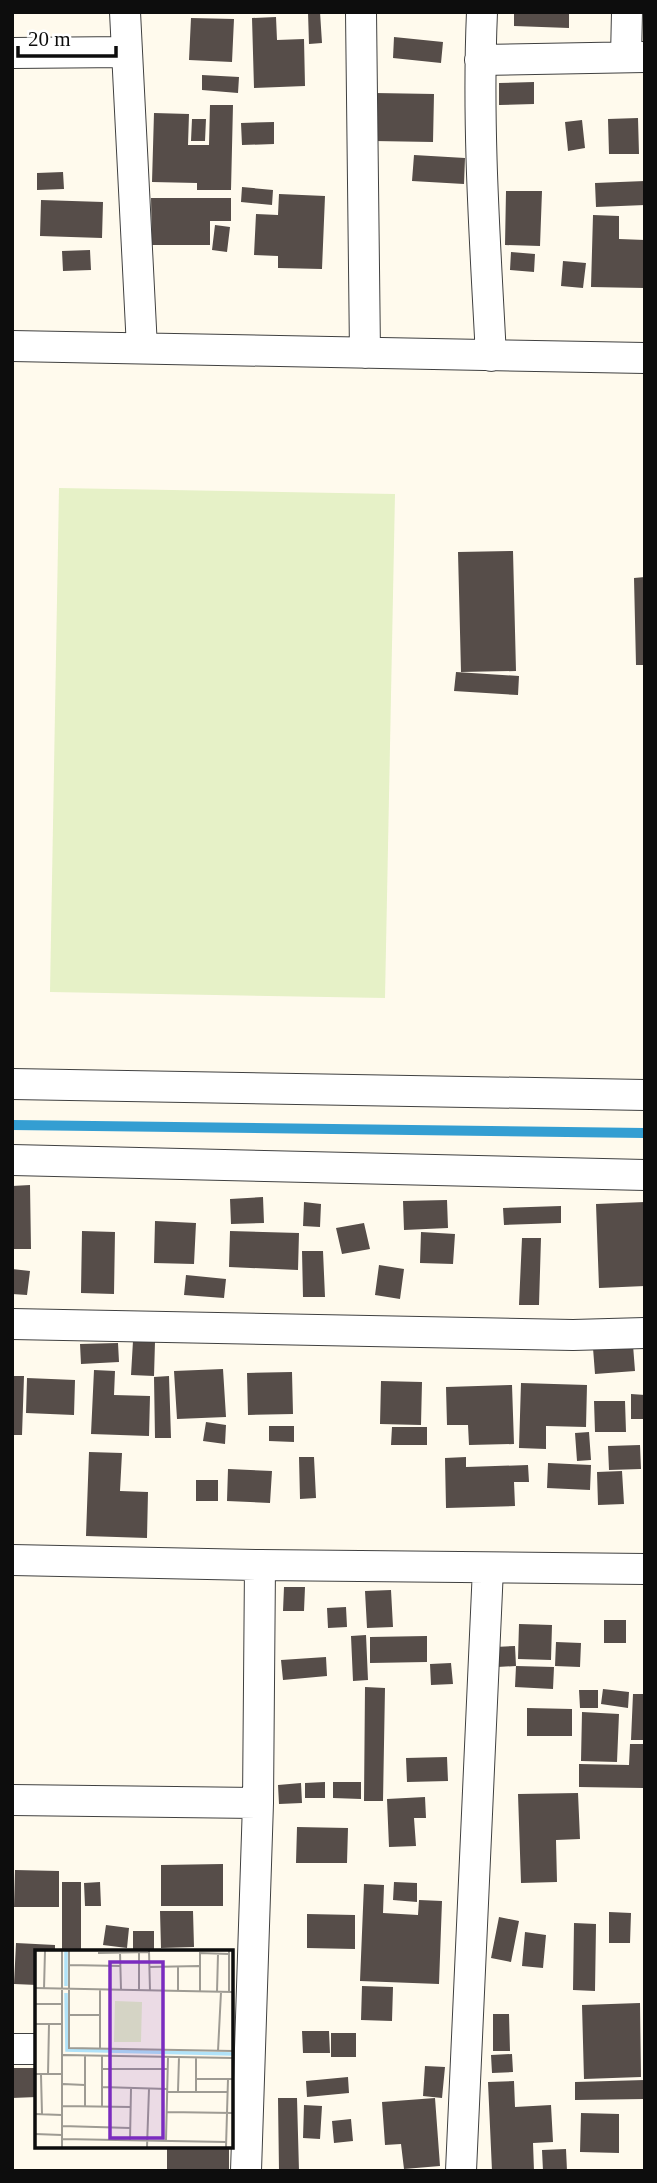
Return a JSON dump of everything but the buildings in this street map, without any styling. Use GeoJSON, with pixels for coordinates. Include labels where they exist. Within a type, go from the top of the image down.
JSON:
{"type":"FeatureCollection","features":[{"type":"Feature","properties":{"kind":"street"},"geometry":{"type":"LineString","coordinates":[[125,12],[142,348]]}},
{"type":"Feature","properties":{"kind":"street"},"geometry":{"type":"LineString","coordinates":[[361,12],[365,353]]}},
{"type":"Feature","properties":{"kind":"street"},"geometry":{"type":"LineString","coordinates":[[482,12],[482,190],[491,356]]}},
{"type":"Feature","properties":{"kind":"street"},"geometry":{"type":"LineString","coordinates":[[480,60],[635,57],[627,12]]}},
{"type":"Feature","properties":{"kind":"street"},"geometry":{"type":"LineString","coordinates":[[12,53],[126,52]]}},
{"type":"Feature","properties":{"kind":"street"},"geometry":{"type":"LineString","coordinates":[[12,346],[645,358]]}},
{"type":"Feature","properties":{"kind":"street"},"geometry":{"type":"LineString","coordinates":[[12,1084],[645,1095]]}},
{"type":"Feature","properties":{"kind":"street"},"geometry":{"type":"LineString","coordinates":[[12,1160],[645,1175]]}},
{"type":"Feature","properties":{"kind":"street"},"geometry":{"type":"LineString","coordinates":[[12,1324],[573,1335],[645,1333]]}},
{"type":"Feature","properties":{"kind":"street"},"geometry":{"type":"LineString","coordinates":[[12,1560],[645,1569]]}},
{"type":"Feature","properties":{"kind":"street"},"geometry":{"type":"LineString","coordinates":[[246,2171],[240,2055],[258,1803],[260,1565]]}},
{"type":"Feature","properties":{"kind":"street"},"geometry":{"type":"LineString","coordinates":[[461,2171],[488,1568]]}},
{"type":"Feature","properties":{"kind":"street"},"geometry":{"type":"LineString","coordinates":[[12,1800],[258,1803]]}},
{"type":"Feature","properties":{"kind":"street"},"geometry":{"type":"LineString","coordinates":[[12,2049],[35,2049]]}},
{"type":"Feature","properties":{"kind":"green space"},"geometry":{"type":"Polygon","coordinates":[[[59,488],[395,494],[385,998],[50,992],[59,488]]]}},
{"type":"Feature","properties":{"kind":"waterway"},"geometry":{"type":"LineString","coordinates":[[12,1125],[645,1133]]}}]}
